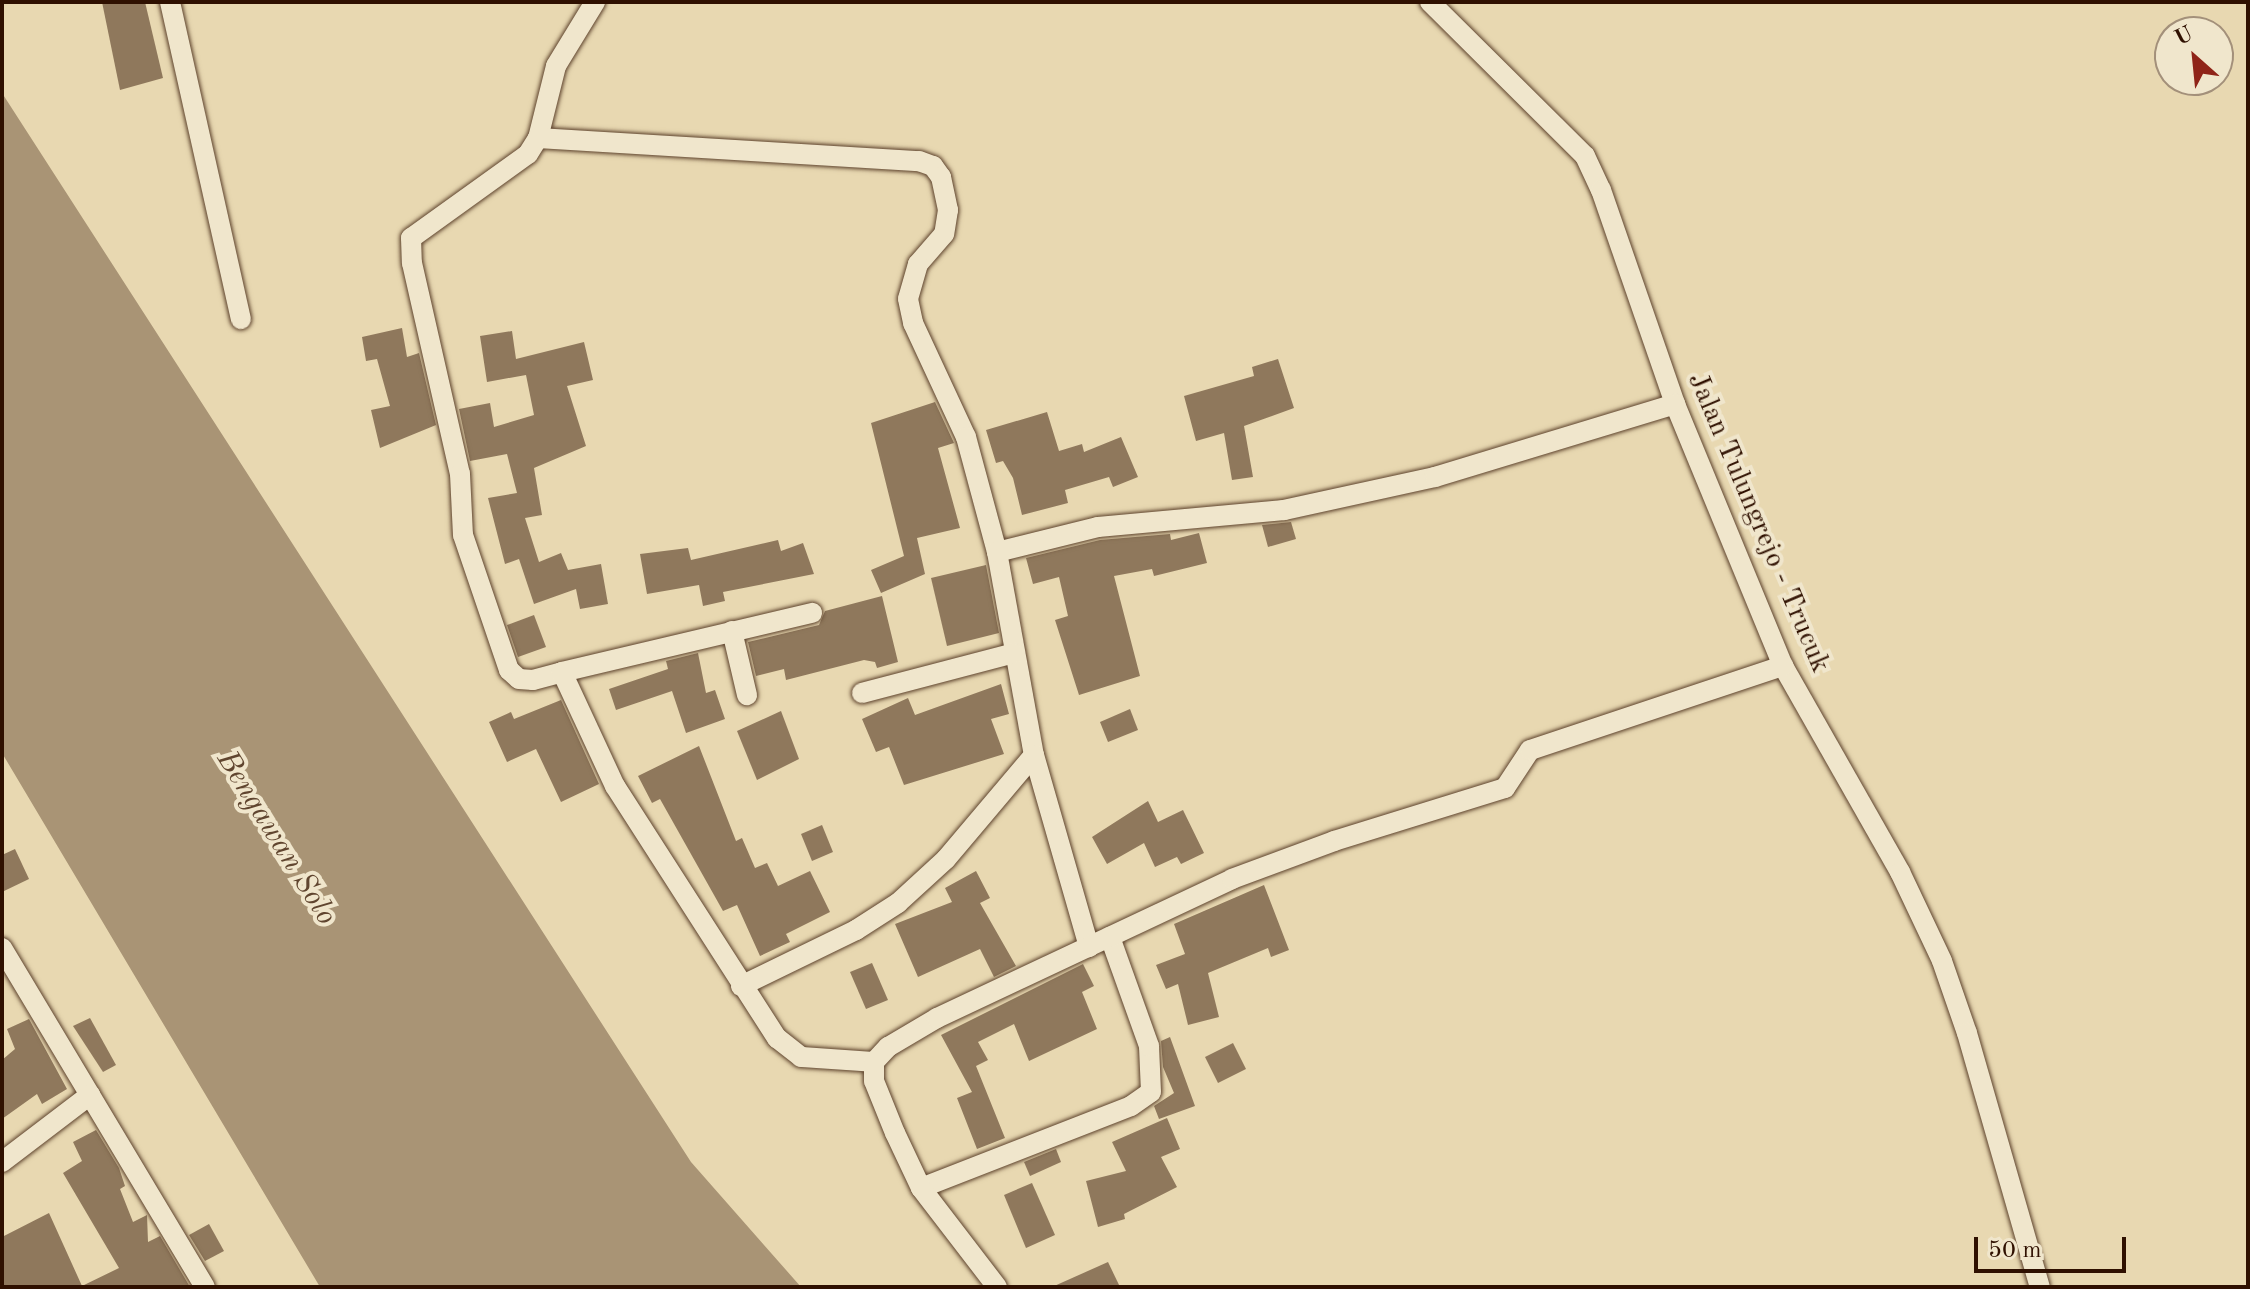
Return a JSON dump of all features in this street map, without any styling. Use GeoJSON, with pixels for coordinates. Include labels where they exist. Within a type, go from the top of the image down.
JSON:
{"type":"FeatureCollection","features":[{"type":"Feature","properties":{"kind":"street"},"geometry":{"type":"LineString","coordinates":[[170,2],[241,319]]}},
{"type":"Feature","properties":{"kind":"street"},"geometry":{"type":"LineString","coordinates":[[595,2],[556,66],[538,138],[513,167],[411,238],[410,250],[460,474],[463,535],[496,640],[509,670],[519,679],[562,672],[812,613]]}},
{"type":"Feature","properties":{"kind":"street","name":"Jalan Tulungrejo - Trucuk"},"geometry":{"type":"LineString","coordinates":[[1430,2],[1585,156],[1675,404],[1783,666],[1900,872],[1942,961],[1967,1033],[2040,1287]]}},
{"type":"Feature","properties":{"kind":"street"},"geometry":{"type":"LineString","coordinates":[[538,138],[773,149],[919,161],[933,166],[946,194],[944,234],[918,264],[908,299],[913,323],[966,437],[997,552],[1034,755],[1089,947]]}},
{"type":"Feature","properties":{"kind":"street"},"geometry":{"type":"LineString","coordinates":[[997,552],[1098,527],[1284,510],[1408,483],[1543,447],[1675,404]]}},
{"type":"Feature","properties":{"kind":"street"},"geometry":{"type":"LineString","coordinates":[[732,631],[747,695]]}},
{"type":"Feature","properties":{"kind":"street"},"geometry":{"type":"LineString","coordinates":[[862,693],[1014,653]]}},
{"type":"Feature","properties":{"kind":"street"},"geometry":{"type":"LineString","coordinates":[[997,1287],[921,1188],[874,1081],[874,1062],[888,1047],[937,1018],[1277,860],[1505,788],[1530,750],[1783,666]]}},
{"type":"Feature","properties":{"kind":"street"},"geometry":{"type":"LineString","coordinates":[[562,672],[615,786],[777,1038],[801,1057],[874,1062]]}},
{"type":"Feature","properties":{"kind":"street"},"geometry":{"type":"LineString","coordinates":[[741,986],[856,930],[898,903],[946,859],[1034,755]]}},
{"type":"Feature","properties":{"kind":"street"},"geometry":{"type":"LineString","coordinates":[[921,1188],[1131,1106],[1151,1092],[1149,1046],[1110,937]]}},
{"type":"Feature","properties":{"kind":"street"},"geometry":{"type":"LineString","coordinates":[[2,948],[205,1287]]}},
{"type":"Feature","properties":{"kind":"street"},"geometry":{"type":"LineString","coordinates":[[2,1162],[90,1095]]}},
{"type":"Feature","properties":{"kind":"water","name":"Bengawan Solo"},"geometry":{"type":"Polygon","coordinates":[[[2,93],[691,1162],[801,1287],[320,1287],[2,753],[2,93]]]}},
{"type":"Feature","properties":{"kind":"building"},"geometry":{"type":"Polygon","coordinates":[[[102,2],[145,2],[163,78],[120,90],[102,2]]]}},
{"type":"Feature","properties":{"kind":"building"},"geometry":{"type":"Polygon","coordinates":[[[402,328],[407,357],[419,353],[436,425],[380,448],[371,410],[390,406],[377,359],[366,361],[362,337],[402,328]]]}},
{"type":"Feature","properties":{"kind":"building"},"geometry":{"type":"Polygon","coordinates":[[[512,331],[516,359],[584,342],[593,380],[567,386],[586,446],[534,468],[542,515],[525,518],[539,562],[561,553],[568,570],[601,564],[608,604],[580,609],[576,589],[534,604],[519,559],[505,564],[488,498],[517,493],[507,454],[470,461],[459,409],[490,403],[494,427],[534,415],[526,375],[487,382],[480,336],[512,331]]]}},
{"type":"Feature","properties":{"kind":"building"},"geometry":{"type":"Polygon","coordinates":[[[1278,359],[1294,408],[1244,426],[1253,477],[1232,480],[1224,433],[1196,441],[1184,396],[1254,376],[1252,367],[1278,359]]]}},
{"type":"Feature","properties":{"kind":"building"},"geometry":{"type":"Polygon","coordinates":[[[935,402],[954,443],[938,448],[960,528],[917,538],[925,574],[881,593],[871,570],[904,556],[871,423],[935,402]]]}},
{"type":"Feature","properties":{"kind":"building"},"geometry":{"type":"Polygon","coordinates":[[[1047,412],[1059,451],[1082,444],[1084,452],[1121,437],[1138,477],[1113,487],[1109,477],[1065,490],[1068,503],[1022,515],[1013,478],[1003,461],[996,463],[986,430],[1047,412]]]}},
{"type":"Feature","properties":{"kind":"building"},"geometry":{"type":"Polygon","coordinates":[[[1291,522],[1296,539],[1268,547],[1262,525],[1291,522]]]}},
{"type":"Feature","properties":{"kind":"building"},"geometry":{"type":"Polygon","coordinates":[[[1199,533],[1207,563],[1154,576],[1152,569],[1114,576],[1140,676],[1079,695],[1055,620],[1068,616],[1059,577],[1033,584],[1026,558],[1100,540],[1170,534],[1171,540],[1199,533]]]}},
{"type":"Feature","properties":{"kind":"building"},"geometry":{"type":"Polygon","coordinates":[[[778,540],[781,551],[803,543],[814,574],[723,592],[725,601],[703,606],[699,585],[647,594],[640,554],[688,548],[691,560],[778,540]]]}},
{"type":"Feature","properties":{"kind":"building"},"geometry":{"type":"Polygon","coordinates":[[[986,565],[999,633],[947,646],[931,578],[986,565]]]}},
{"type":"Feature","properties":{"kind":"building"},"geometry":{"type":"Polygon","coordinates":[[[882,596],[898,662],[877,668],[875,662],[864,660],[786,680],[784,669],[756,676],[748,642],[819,625],[825,611],[882,596]]]}},
{"type":"Feature","properties":{"kind":"building"},"geometry":{"type":"Polygon","coordinates":[[[534,615],[546,647],[518,657],[507,625],[534,615]]]}},
{"type":"Feature","properties":{"kind":"building"},"geometry":{"type":"Polygon","coordinates":[[[698,653],[706,693],[715,690],[725,719],[686,733],[672,691],[616,710],[609,689],[668,669],[666,661],[698,653]]]}},
{"type":"Feature","properties":{"kind":"building"},"geometry":{"type":"Polygon","coordinates":[[[1001,684],[1009,714],[991,719],[1004,754],[904,785],[889,747],[876,752],[862,719],[908,698],[915,715],[1001,684]]]}},
{"type":"Feature","properties":{"kind":"building"},"geometry":{"type":"Polygon","coordinates":[[[561,700],[599,784],[561,802],[536,749],[507,762],[489,722],[511,712],[514,719],[561,700]]]}},
{"type":"Feature","properties":{"kind":"building"},"geometry":{"type":"Polygon","coordinates":[[[1130,709],[1138,730],[1108,742],[1100,722],[1130,709]]]}},
{"type":"Feature","properties":{"kind":"building"},"geometry":{"type":"Polygon","coordinates":[[[781,711],[799,759],[757,780],[737,731],[781,711]]]}},
{"type":"Feature","properties":{"kind":"building"},"geometry":{"type":"Polygon","coordinates":[[[699,746],[736,841],[742,838],[755,868],[767,863],[778,886],[810,871],[830,912],[786,934],[790,942],[760,956],[737,905],[723,911],[660,799],[652,803],[638,776],[699,746]]]}},
{"type":"Feature","properties":{"kind":"building"},"geometry":{"type":"Polygon","coordinates":[[[1148,801],[1158,822],[1183,810],[1204,853],[1181,864],[1177,857],[1155,867],[1144,843],[1107,864],[1092,837],[1148,801]]]}},
{"type":"Feature","properties":{"kind":"building"},"geometry":{"type":"Polygon","coordinates":[[[822,825],[833,852],[812,861],[801,834],[822,825]]]}},
{"type":"Feature","properties":{"kind":"building"},"geometry":{"type":"Polygon","coordinates":[[[15,849],[29,879],[2,892],[2,855],[15,849]]]}},
{"type":"Feature","properties":{"kind":"building"},"geometry":{"type":"Polygon","coordinates":[[[976,871],[990,898],[980,903],[1016,966],[994,977],[980,949],[918,977],[895,924],[952,902],[945,888],[976,871]]]}},
{"type":"Feature","properties":{"kind":"building"},"geometry":{"type":"Polygon","coordinates":[[[1264,885],[1289,950],[1271,957],[1268,948],[1208,973],[1219,1017],[1188,1025],[1178,984],[1166,989],[1156,965],[1185,954],[1174,924],[1264,885]]]}},
{"type":"Feature","properties":{"kind":"building"},"geometry":{"type":"Polygon","coordinates":[[[872,963],[888,1000],[866,1009],[850,972],[872,963]]]}},
{"type":"Feature","properties":{"kind":"building"},"geometry":{"type":"Polygon","coordinates":[[[1083,964],[1094,986],[1082,992],[1097,1029],[1029,1061],[1014,1024],[978,1042],[988,1060],[976,1066],[1005,1138],[977,1149],[957,1098],[972,1092],[941,1035],[1083,964]]]}},
{"type":"Feature","properties":{"kind":"building"},"geometry":{"type":"Polygon","coordinates":[[[90,1018],[116,1065],[103,1072],[73,1026],[90,1018]]]}},
{"type":"Feature","properties":{"kind":"building"},"geometry":{"type":"Polygon","coordinates":[[[29,1019],[67,1089],[42,1104],[37,1094],[2,1119],[2,1060],[15,1049],[7,1029],[29,1019]]]}},
{"type":"Feature","properties":{"kind":"building"},"geometry":{"type":"Polygon","coordinates":[[[1170,1037],[1195,1106],[1159,1119],[1154,1106],[1174,1093],[1163,1067],[1161,1041],[1170,1037]]]}},
{"type":"Feature","properties":{"kind":"building"},"geometry":{"type":"Polygon","coordinates":[[[1233,1043],[1246,1069],[1218,1083],[1205,1057],[1233,1043]]]}},
{"type":"Feature","properties":{"kind":"building"},"geometry":{"type":"Polygon","coordinates":[[[1167,1118],[1180,1149],[1161,1157],[1177,1187],[1124,1214],[1125,1219],[1098,1227],[1086,1181],[1126,1171],[1112,1142],[1167,1118]]]}},
{"type":"Feature","properties":{"kind":"building"},"geometry":{"type":"Polygon","coordinates":[[[96,1130],[119,1168],[125,1186],[120,1189],[133,1222],[147,1215],[148,1242],[160,1236],[190,1287],[2,1287],[2,1237],[49,1213],[82,1286],[119,1268],[63,1173],[82,1161],[73,1142],[96,1130]]]}},
{"type":"Feature","properties":{"kind":"building"},"geometry":{"type":"Polygon","coordinates":[[[1056,1149],[1061,1162],[1030,1176],[1024,1162],[1056,1149]]]}},
{"type":"Feature","properties":{"kind":"building"},"geometry":{"type":"Polygon","coordinates":[[[1032,1183],[1055,1235],[1026,1248],[1004,1195],[1032,1183]]]}},
{"type":"Feature","properties":{"kind":"building"},"geometry":{"type":"Polygon","coordinates":[[[209,1224],[224,1251],[205,1261],[189,1235],[209,1224]]]}},
{"type":"Feature","properties":{"kind":"building"},"geometry":{"type":"Polygon","coordinates":[[[1108,1262],[1120,1287],[1052,1287],[1108,1262]]]}}]}
